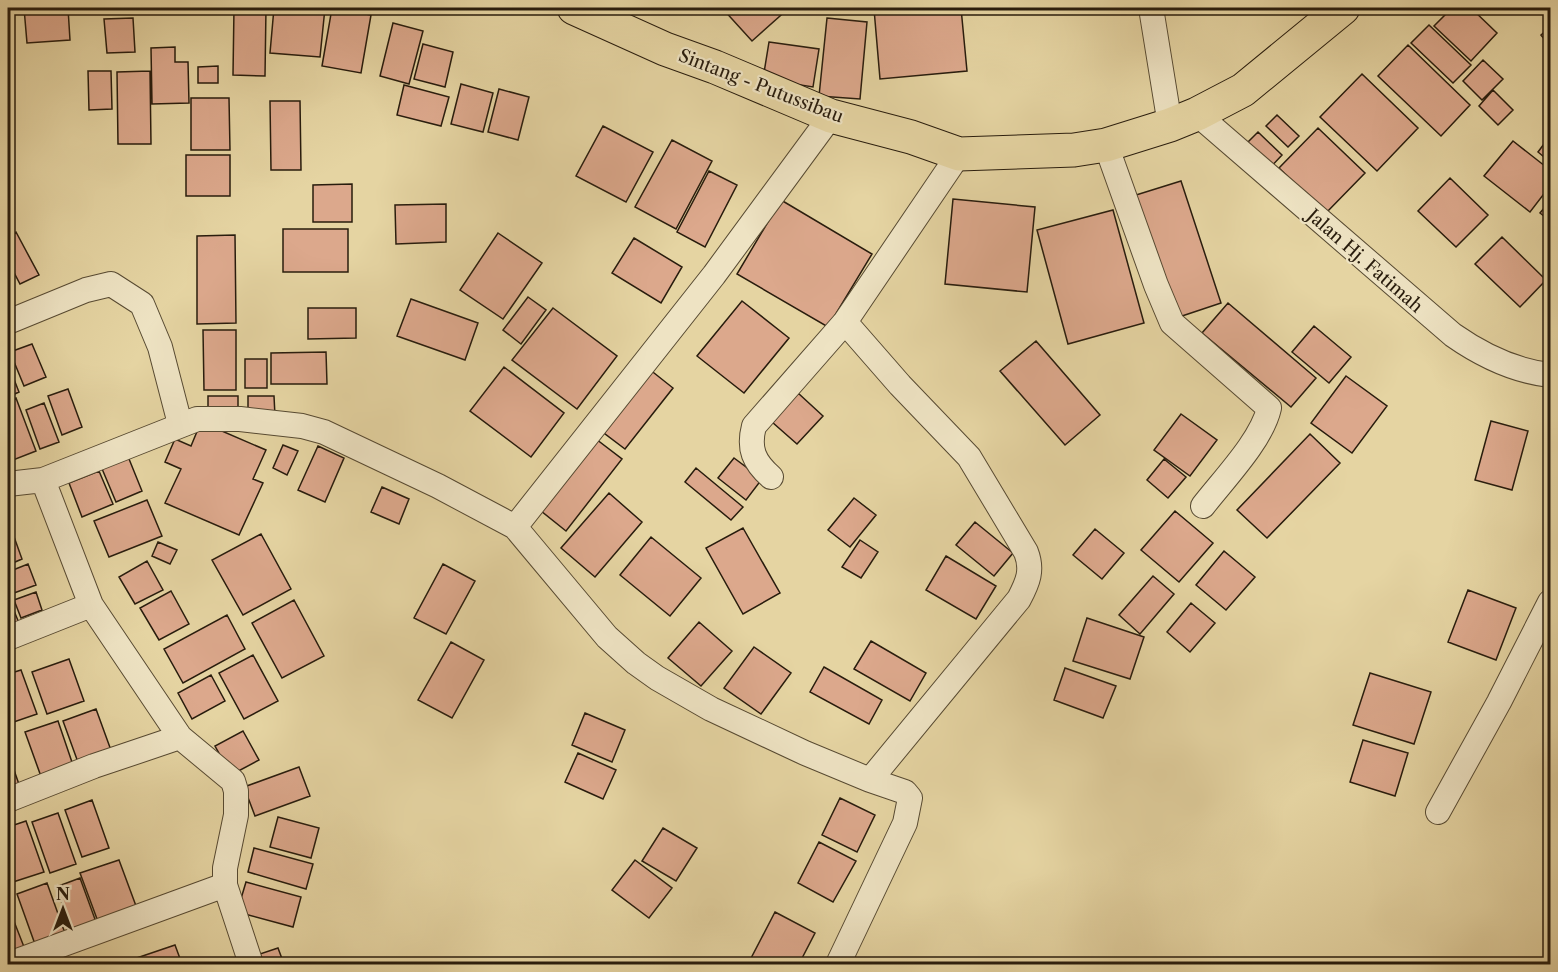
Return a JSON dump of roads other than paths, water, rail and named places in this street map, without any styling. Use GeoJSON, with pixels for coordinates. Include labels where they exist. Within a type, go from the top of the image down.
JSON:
{"type":"FeatureCollection","features":[{"type":"Feature","properties":{"kind":"highway","name":"Sintang - Putussibau"},"geometry":{"type":"LineString","coordinates":[[574,8],[665,49],[715,67],[831,116],[911,137],[959,154],[1074,150],[1106,145],[1183,119],[1243,90],[1343,8]]}},
{"type":"Feature","properties":{"kind":"street"},"geometry":{"type":"LineString","coordinates":[[1151,8],[1183,119]]}},
{"type":"Feature","properties":{"kind":"street"},"geometry":{"type":"LineString","coordinates":[[515,527],[714,275],[831,116]]}},
{"type":"Feature","properties":{"kind":"street","name":"Jalan Hj. Fatimah"},"geometry":{"type":"LineString","coordinates":[[1183,119],[1477,352],[1505,365],[1535,374],[1551,375]]}},
{"type":"Feature","properties":{"kind":"street"},"geometry":{"type":"LineString","coordinates":[[1106,145],[1172,323],[1269,408],[1266,420],[1255,439],[1203,506]]}},
{"type":"Feature","properties":{"kind":"street"},"geometry":{"type":"LineString","coordinates":[[771,477],[757,464],[752,445],[754,426],[845,322],[959,154]]}},
{"type":"Feature","properties":{"kind":"street"},"geometry":{"type":"LineString","coordinates":[[8,322],[86,290],[111,284],[142,304],[160,347],[180,424]]}},
{"type":"Feature","properties":{"kind":"street"},"geometry":{"type":"LineString","coordinates":[[845,322],[900,385],[969,457],[1026,552],[1030,564],[1029,579],[1019,598],[870,780]]}},
{"type":"Feature","properties":{"kind":"street"},"geometry":{"type":"LineString","coordinates":[[8,484],[43,480],[196,418],[240,419],[302,426],[324,432],[438,486],[515,527],[607,637],[636,663],[711,709],[805,753],[905,792],[910,798],[905,823],[838,964]]}},
{"type":"Feature","properties":{"kind":"street"},"geometry":{"type":"LineString","coordinates":[[43,480],[91,605],[180,737],[233,781],[236,791],[236,815],[225,868],[225,885],[251,964]]}},
{"type":"Feature","properties":{"kind":"street"},"geometry":{"type":"LineString","coordinates":[[1438,812],[1551,602]]}},
{"type":"Feature","properties":{"kind":"street"},"geometry":{"type":"LineString","coordinates":[[8,638],[91,605]]}},
{"type":"Feature","properties":{"kind":"street"},"geometry":{"type":"LineString","coordinates":[[8,800],[94,766],[180,737]]}},
{"type":"Feature","properties":{"kind":"street"},"geometry":{"type":"LineString","coordinates":[[9,964],[225,885]]}}]}
